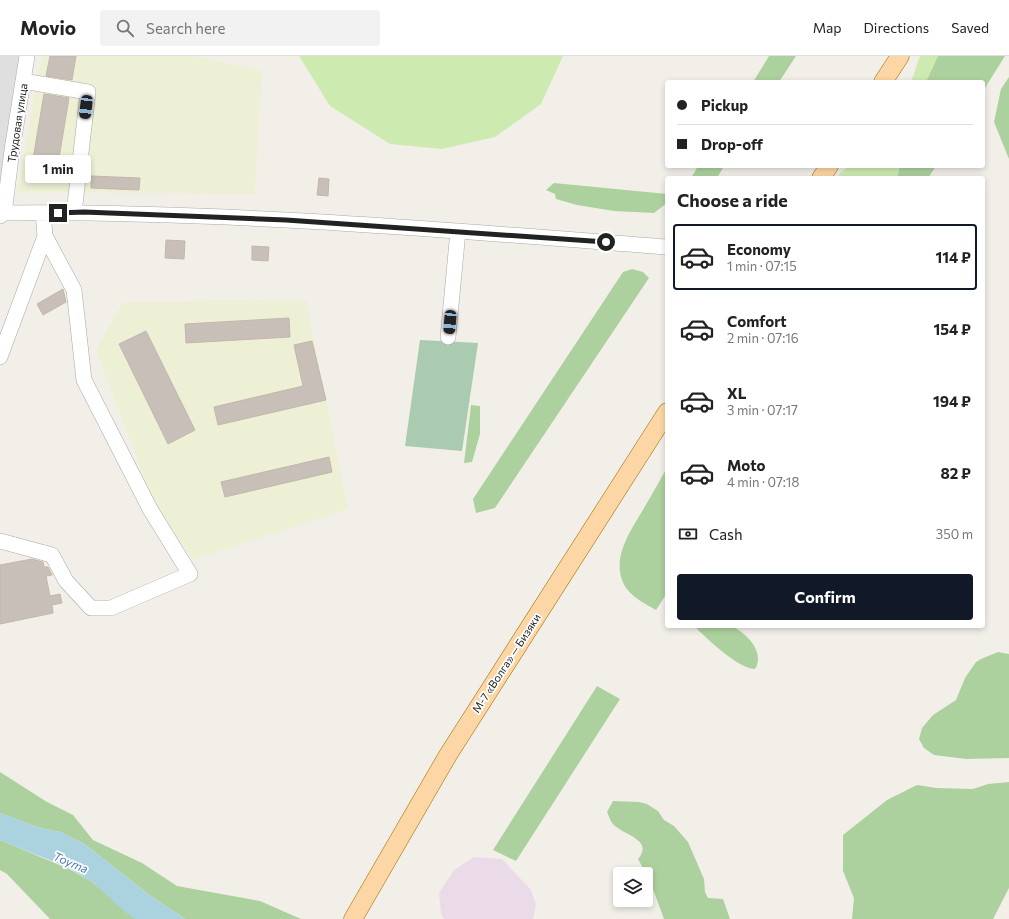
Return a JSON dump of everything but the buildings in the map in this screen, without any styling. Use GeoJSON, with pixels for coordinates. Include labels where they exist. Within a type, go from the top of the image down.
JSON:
{"type":"FeatureCollection","features":[{"type":"Feature","properties":{"kind":"main road"},"geometry":{"type":"LineString","coordinates":[[885,80],[900,56]]}},
{"type":"Feature","properties":{"kind":"main road","name":"М-7 «Волга» — Бизяки"},"geometry":{"type":"LineString","coordinates":[[353,919],[448,755],[665,415]]}},
{"type":"Feature","properties":{"kind":"street","name":"Трудовая улица"},"geometry":{"type":"LineString","coordinates":[[2,214],[27,56]]}},
{"type":"Feature","properties":{"kind":"street"},"geometry":{"type":"LineString","coordinates":[[23,81],[88,92],[74,213]]}},
{"type":"Feature","properties":{"kind":"street"},"geometry":{"type":"LineString","coordinates":[[0,357],[44,236],[43,213]]}},
{"type":"Feature","properties":{"kind":"street"},"geometry":{"type":"LineString","coordinates":[[2,214],[74,213],[286,220],[665,247]]}},
{"type":"Feature","properties":{"kind":"street"},"geometry":{"type":"LineString","coordinates":[[448,337],[458,231]]}},
{"type":"Feature","properties":{"kind":"street"},"geometry":{"type":"LineString","coordinates":[[0,541],[52,555],[66,581],[91,608],[111,608],[190,574],[150,509],[84,380],[74,290],[44,236]]}},
{"type":"Feature","properties":{"kind":"shaded area"},"geometry":{"type":"Polygon","coordinates":[[[0,56],[21,56],[0,222],[0,56]]]}},
{"type":"Feature","properties":{"kind":"shaded area"},"geometry":{"type":"Polygon","coordinates":[[[474,857],[502,859],[531,890],[536,904],[533,919],[444,919],[441,913],[439,893],[454,870],[474,857]]]}},
{"type":"Feature","properties":{"kind":"green space"},"geometry":{"type":"Polygon","coordinates":[[[42,56],[194,56],[262,71],[255,194],[17,192],[42,56]]]}},
{"type":"Feature","properties":{"kind":"green space"},"geometry":{"type":"Polygon","coordinates":[[[299,56],[563,56],[541,104],[495,137],[442,149],[390,144],[330,106],[299,56]]]}},
{"type":"Feature","properties":{"kind":"green space"},"geometry":{"type":"Polygon","coordinates":[[[769,56],[796,56],[780,80],[754,80],[769,56]]]}},
{"type":"Feature","properties":{"kind":"green space"},"geometry":{"type":"Polygon","coordinates":[[[920,56],[938,56],[927,80],[912,80],[920,56]]]}},
{"type":"Feature","properties":{"kind":"green space"},"geometry":{"type":"Polygon","coordinates":[[[938,56],[1005,56],[985,88],[985,80],[927,80],[938,56]]]}},
{"type":"Feature","properties":{"kind":"green space"},"geometry":{"type":"Polygon","coordinates":[[[1009,77],[1009,159],[994,122],[1001,89],[1009,77]]]}},
{"type":"Feature","properties":{"kind":"green space"},"geometry":{"type":"Polygon","coordinates":[[[697,168],[723,168],[718,176],[692,176],[697,168]]]}},
{"type":"Feature","properties":{"kind":"green space"},"geometry":{"type":"Polygon","coordinates":[[[847,168],[900,168],[898,176],[838,176],[847,168]]]}},
{"type":"Feature","properties":{"kind":"green space"},"geometry":{"type":"Polygon","coordinates":[[[900,168],[935,168],[929,176],[898,176],[900,168]]]}},
{"type":"Feature","properties":{"kind":"green space"},"geometry":{"type":"Polygon","coordinates":[[[554,183],[665,194],[665,205],[654,213],[614,211],[577,205],[556,199],[555,194],[546,190],[554,183]]]}},
{"type":"Feature","properties":{"kind":"green space"},"geometry":{"type":"Polygon","coordinates":[[[632,269],[643,272],[649,278],[495,508],[476,513],[473,499],[623,272],[632,269]]]}},
{"type":"Feature","properties":{"kind":"green space"},"geometry":{"type":"Polygon","coordinates":[[[306,300],[348,509],[193,560],[153,501],[96,350],[123,302],[306,300]]]}},
{"type":"Feature","properties":{"kind":"green space"},"geometry":{"type":"Polygon","coordinates":[[[420,340],[478,343],[462,451],[405,446],[420,340]]]}},
{"type":"Feature","properties":{"kind":"green space"},"geometry":{"type":"Polygon","coordinates":[[[471,405],[480,406],[480,434],[472,462],[464,463],[471,405]]]}},
{"type":"Feature","properties":{"kind":"green space"},"geometry":{"type":"Polygon","coordinates":[[[665,471],[665,596],[656,610],[636,598],[624,585],[622,580],[620,561],[629,533],[665,471]]]}},
{"type":"Feature","properties":{"kind":"green space"},"geometry":{"type":"Polygon","coordinates":[[[696,628],[735,628],[739,630],[749,639],[756,651],[758,663],[755,669],[748,668],[733,660],[696,628]]]}},
{"type":"Feature","properties":{"kind":"green space"},"geometry":{"type":"Polygon","coordinates":[[[998,652],[1009,654],[1009,758],[966,759],[934,755],[924,748],[919,739],[922,728],[933,715],[956,700],[965,678],[976,662],[998,652]]]}},
{"type":"Feature","properties":{"kind":"green space"},"geometry":{"type":"Polygon","coordinates":[[[597,686],[620,699],[516,861],[493,850],[597,686]]]}},
{"type":"Feature","properties":{"kind":"green space"},"geometry":{"type":"Polygon","coordinates":[[[0,772],[47,802],[73,815],[93,840],[142,863],[177,886],[260,901],[301,919],[185,919],[148,894],[86,845],[60,832],[40,828],[0,813],[0,772]]]}},
{"type":"Feature","properties":{"kind":"green space"},"geometry":{"type":"Polygon","coordinates":[[[1009,782],[1009,888],[993,919],[852,919],[854,898],[843,871],[843,835],[887,800],[917,785],[936,788],[973,789],[988,784],[1009,782]]]}},
{"type":"Feature","properties":{"kind":"green space"},"geometry":{"type":"Polygon","coordinates":[[[613,801],[639,802],[647,804],[658,811],[664,820],[674,826],[688,842],[704,879],[705,892],[708,898],[723,899],[730,919],[664,919],[653,889],[653,867],[642,867],[638,859],[642,852],[640,842],[612,823],[607,812],[613,801]]]}},
{"type":"Feature","properties":{"kind":"green space"},"geometry":{"type":"Polygon","coordinates":[[[0,840],[69,869],[89,880],[137,919],[50,919],[7,874],[0,870],[0,840]]]}},
{"type":"Feature","properties":{"kind":"water","name":"Toyma"},"geometry":{"type":"Polygon","coordinates":[[[0,813],[40,828],[60,832],[86,845],[148,894],[185,919],[136,919],[119,907],[95,884],[69,868],[0,840],[0,813]]]}},
{"type":"Feature","properties":{"kind":"route"},"geometry":{"type":"LineString","coordinates":[[58,213],[84,212],[286,220],[468,231],[606,242]]}}]}
